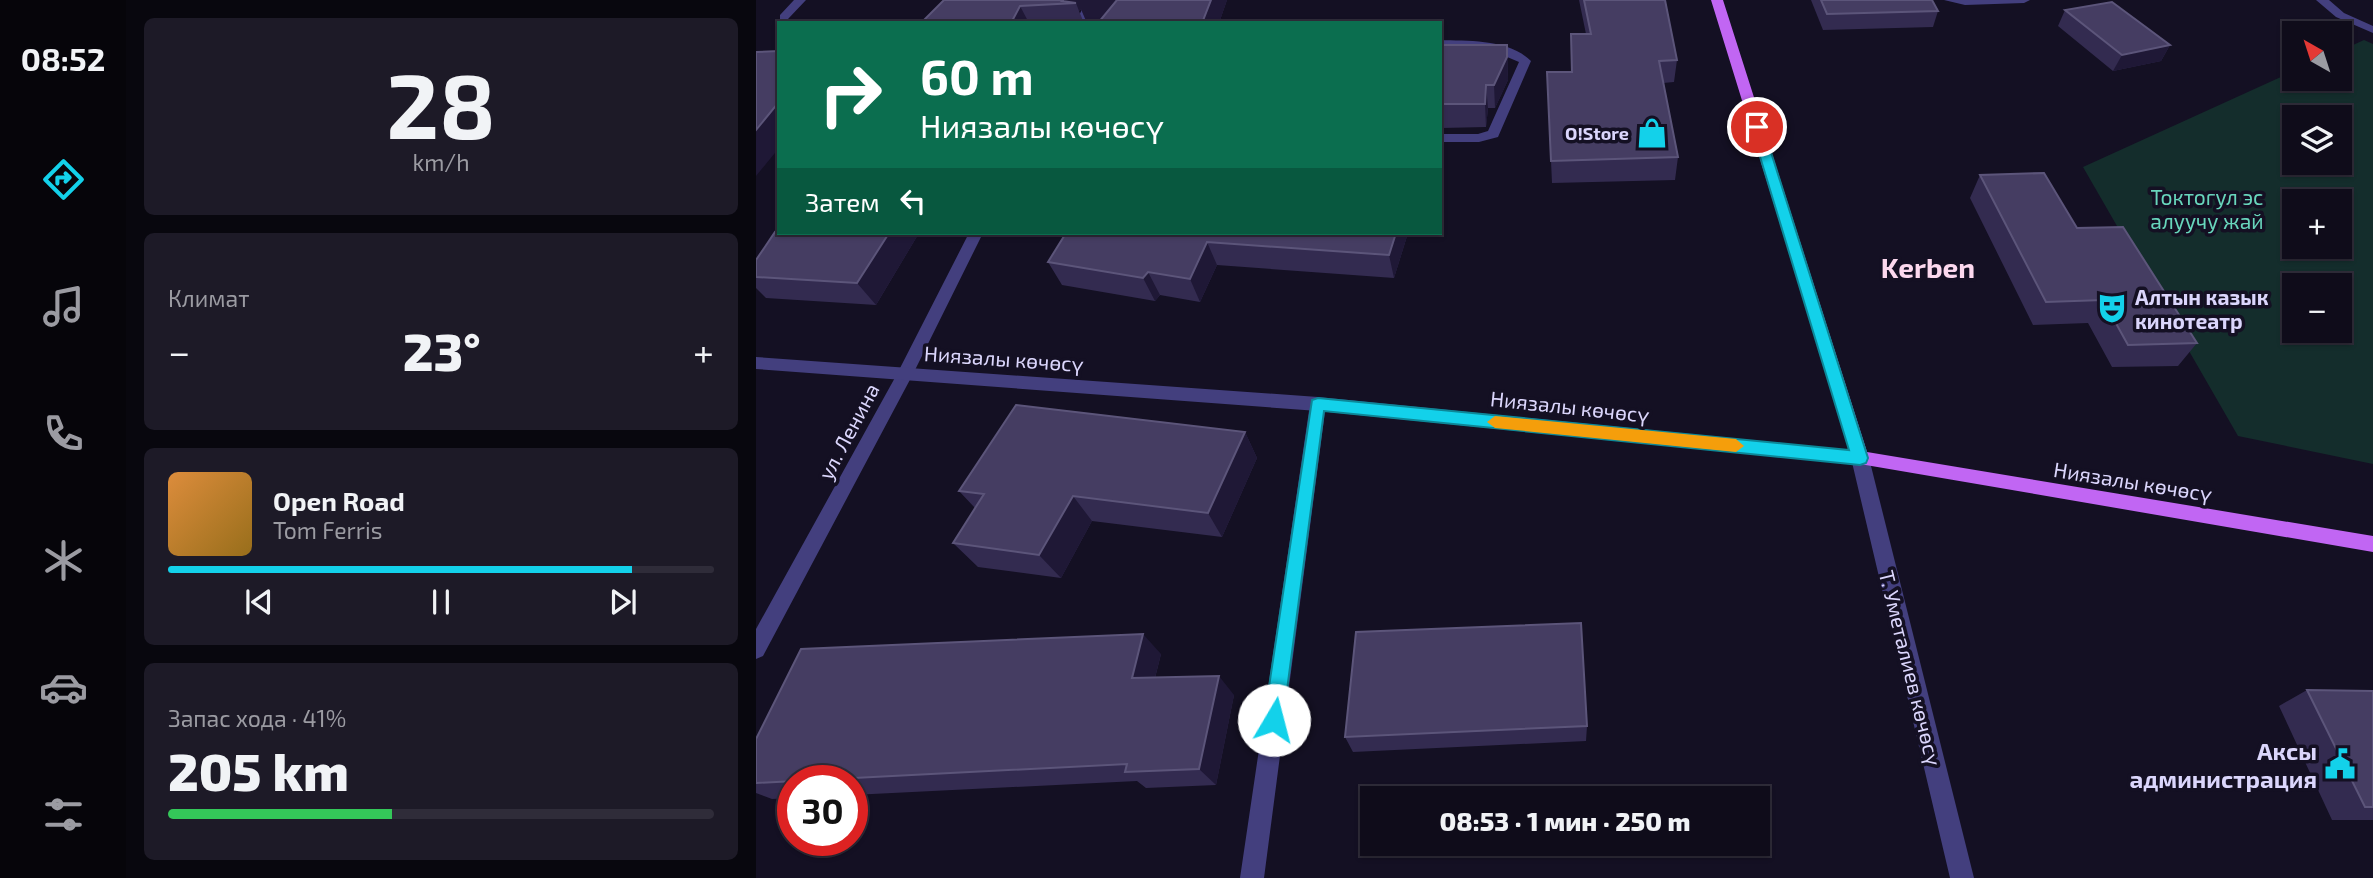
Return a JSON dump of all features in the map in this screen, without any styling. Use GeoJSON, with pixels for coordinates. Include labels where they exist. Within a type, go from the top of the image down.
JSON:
{"type":"FeatureCollection","features":[{"type":"Feature","properties":{"kind":"main road"},"geometry":{"type":"LineString","coordinates":[[1717,0],[1860,458]]}},
{"type":"Feature","properties":{"kind":"main road","name":"Ниязалы көчөсү"},"geometry":{"type":"LineString","coordinates":[[1860,458],[2373,544]]}},
{"type":"Feature","properties":{"kind":"street"},"geometry":{"type":"LineString","coordinates":[[784,17],[800,0]]}},
{"type":"Feature","properties":{"kind":"street"},"geometry":{"type":"LineString","coordinates":[[1082,21],[1093,0]]}},
{"type":"Feature","properties":{"kind":"street"},"geometry":{"type":"LineString","coordinates":[[1950,0],[2024,0]]}},
{"type":"Feature","properties":{"kind":"street"},"geometry":{"type":"LineString","coordinates":[[2322,0],[2340,15],[2373,30]]}},
{"type":"Feature","properties":{"kind":"street"},"geometry":{"type":"LineString","coordinates":[[1442,43],[1493,46],[1511,51],[1525,61],[1493,134],[1479,138],[1442,138]]}},
{"type":"Feature","properties":{"kind":"street","name":"ул. Ленина"},"geometry":{"type":"LineString","coordinates":[[756,649],[905,374],[975,235]]}},
{"type":"Feature","properties":{"kind":"street","name":"Ниязалы көчөсү"},"geometry":{"type":"LineString","coordinates":[[756,363],[1318,404],[1860,458]]}},
{"type":"Feature","properties":{"kind":"street"},"geometry":{"type":"LineString","coordinates":[[1252,878],[1318,404]]}},
{"type":"Feature","properties":{"kind":"street","name":"Т. Уметалиев көчөсү"},"geometry":{"type":"LineString","coordinates":[[1860,458],[1962,878]]}},
{"type":"Feature","properties":{"kind":"green space","name":"Токтогул эс алуучу жай"},"geometry":{"type":"Polygon","coordinates":[[[2364,40],[2373,44],[2373,464],[2238,436],[2083,167],[2282,76],[2282,91],[2352,91],[2352,46],[2364,40]]]}},
{"type":"Feature","properties":{"kind":"building"},"geometry":{"type":"Polygon","coordinates":[[[944,0],[1063,0],[1076,3],[1020,6],[1012,21],[923,21],[944,0]]]}},
{"type":"Feature","properties":{"kind":"building"},"geometry":{"type":"Polygon","coordinates":[[[1117,0],[1211,0],[1203,21],[1100,21],[1117,0]]]}},
{"type":"Feature","properties":{"kind":"building"},"geometry":{"type":"Polygon","coordinates":[[[1584,0],[1665,0],[1677,60],[1659,61],[1678,157],[1551,161],[1547,72],[1572,72],[1571,34],[1591,34],[1584,0]]]}},
{"type":"Feature","properties":{"kind":"building"},"geometry":{"type":"Polygon","coordinates":[[[1821,0],[1932,0],[1938,11],[1827,14],[1821,0]]]}},
{"type":"Feature","properties":{"kind":"building"},"geometry":{"type":"Polygon","coordinates":[[[2112,2],[2170,45],[2122,55],[2065,10],[2112,2]]]}},
{"type":"Feature","properties":{"kind":"building"},"geometry":{"type":"Polygon","coordinates":[[[1442,45],[1507,45],[1507,57],[1494,85],[1486,85],[1485,104],[1442,104],[1442,45]]]}},
{"type":"Feature","properties":{"kind":"building"},"geometry":{"type":"Polygon","coordinates":[[[777,51],[777,104],[756,130],[756,52],[777,51]]]}},
{"type":"Feature","properties":{"kind":"building"},"geometry":{"type":"Polygon","coordinates":[[[2044,173],[2077,228],[2123,227],[2197,343],[2128,345],[2103,300],[2046,302],[1980,175],[2044,173]]]}},
{"type":"Feature","properties":{"kind":"building"},"geometry":{"type":"Polygon","coordinates":[[[775,232],[777,235],[888,235],[857,283],[756,277],[756,260],[775,232]]]}},
{"type":"Feature","properties":{"kind":"building"},"geometry":{"type":"Polygon","coordinates":[[[1065,235],[1395,235],[1389,255],[1207,242],[1190,279],[1148,272],[1143,278],[1048,262],[1065,235]]]}},
{"type":"Feature","properties":{"kind":"building"},"geometry":{"type":"Polygon","coordinates":[[[1016,405],[1245,432],[1208,513],[1073,496],[1039,555],[953,543],[984,494],[959,491],[1016,405]]]}},
{"type":"Feature","properties":{"kind":"building"},"geometry":{"type":"Polygon","coordinates":[[[1581,623],[1587,726],[1345,737],[1356,632],[1581,623]]]}},
{"type":"Feature","properties":{"kind":"building"},"geometry":{"type":"Polygon","coordinates":[[[1143,634],[1132,678],[1219,676],[1199,769],[1125,772],[1127,764],[868,777],[868,765],[777,765],[777,782],[756,783],[756,739],[801,649],[1143,634]]]}},
{"type":"Feature","properties":{"kind":"building"},"geometry":{"type":"Polygon","coordinates":[[[2307,690],[2373,691],[2373,807],[2365,807],[2307,690]]]}},
{"type":"Feature","properties":{"kind":"slow traffic"},"geometry":{"type":"LineString","coordinates":[[1495,422],[1736,446]]}},
{"type":"Feature","properties":{"kind":"place","name":"O!Store"},"geometry":{"type":"Point","coordinates":[1652,133]}},
{"type":"Feature","properties":{"kind":"place","name":"Алтын казык кинотеатр"},"geometry":{"type":"Point","coordinates":[2112,308]}},
{"type":"Feature","properties":{"kind":"place","name":"Аксы администрация"},"geometry":{"type":"Point","coordinates":[2340,764]}},
{"type":"Feature","properties":{"kind":"district","name":"Kerben"},"geometry":{"type":"Point","coordinates":[1928,267]}},
{"type":"Feature","properties":{"kind":"route"},"geometry":{"type":"LineString","coordinates":[[1274,720],[1318,404],[1860,458],[1757,127]]}}]}
